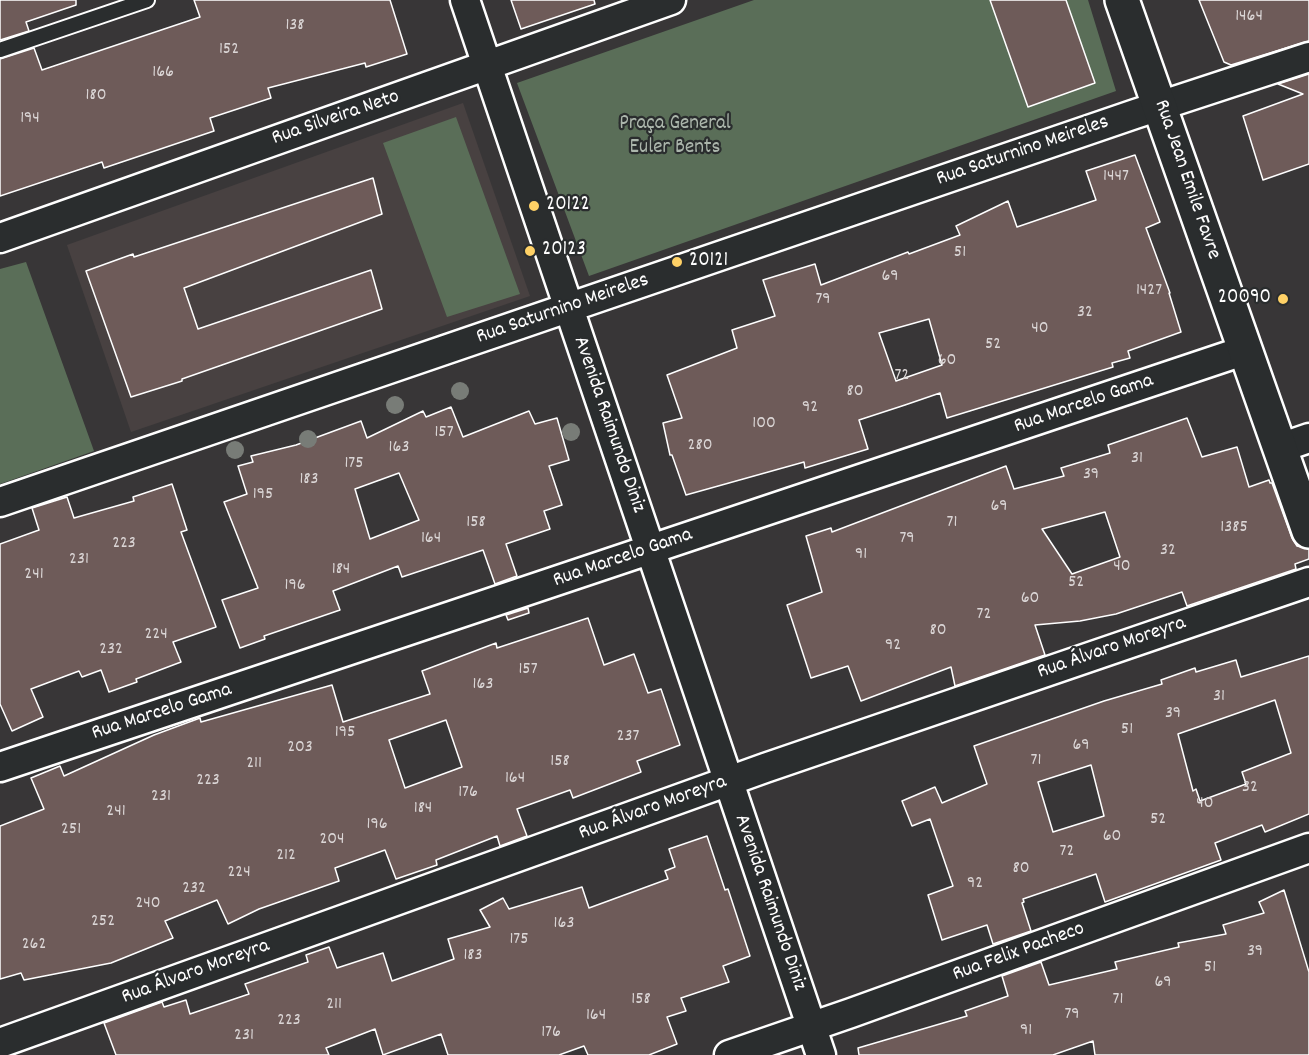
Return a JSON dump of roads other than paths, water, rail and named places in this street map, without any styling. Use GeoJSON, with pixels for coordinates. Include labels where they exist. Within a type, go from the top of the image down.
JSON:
{"type":"FeatureCollection","features":[{"type":"Feature","properties":{"kind":"main road","name":"Rua Jean Emile Favre"},"geometry":{"type":"LineString","coordinates":[[1122,0],[1246,350],[1294,443],[1309,531]]}},
{"type":"Feature","properties":{"kind":"street","name":"Avenida Raimundo Diniz"},"geometry":{"type":"LineString","coordinates":[[465,0],[567,308],[821,1055]]}},
{"type":"Feature","properties":{"kind":"street","name":"Rua Silveira Neto"},"geometry":{"type":"LineString","coordinates":[[0,237],[671,0]]}},
{"type":"Feature","properties":{"kind":"street","name":"Rua Saturnino Meireles"},"geometry":{"type":"LineString","coordinates":[[0,502],[1160,105],[1309,57]]}},
{"type":"Feature","properties":{"kind":"street","name":"Rua Marcelo Gama"},"geometry":{"type":"LineString","coordinates":[[0,768],[1246,350]]}},
{"type":"Feature","properties":{"kind":"street","name":"Rua Álvaro Moreyra"},"geometry":{"type":"LineString","coordinates":[[0,1043],[728,782],[1309,582]]}},
{"type":"Feature","properties":{"kind":"street","name":"Rua Felix Pacheco"},"geometry":{"type":"LineString","coordinates":[[729,1055],[1309,848]]}},
{"type":"Feature","properties":{"kind":"lane"},"geometry":{"type":"LineString","coordinates":[[0,50],[147,0]]}},
{"type":"Feature","properties":{"kind":"place","name":"20122"},"geometry":{"type":"Point","coordinates":[534,206]}},
{"type":"Feature","properties":{"kind":"place","name":"20123"},"geometry":{"type":"Point","coordinates":[530,251]}},
{"type":"Feature","properties":{"kind":"place","name":"20121"},"geometry":{"type":"Point","coordinates":[677,262]}},
{"type":"Feature","properties":{"kind":"place","name":"20090"},"geometry":{"type":"Point","coordinates":[1283,299]}},
{"type":"Feature","properties":{"kind":"park label","name":"Praça General Euler Bents"},"geometry":{"type":"Point","coordinates":[675,137]}}]}
